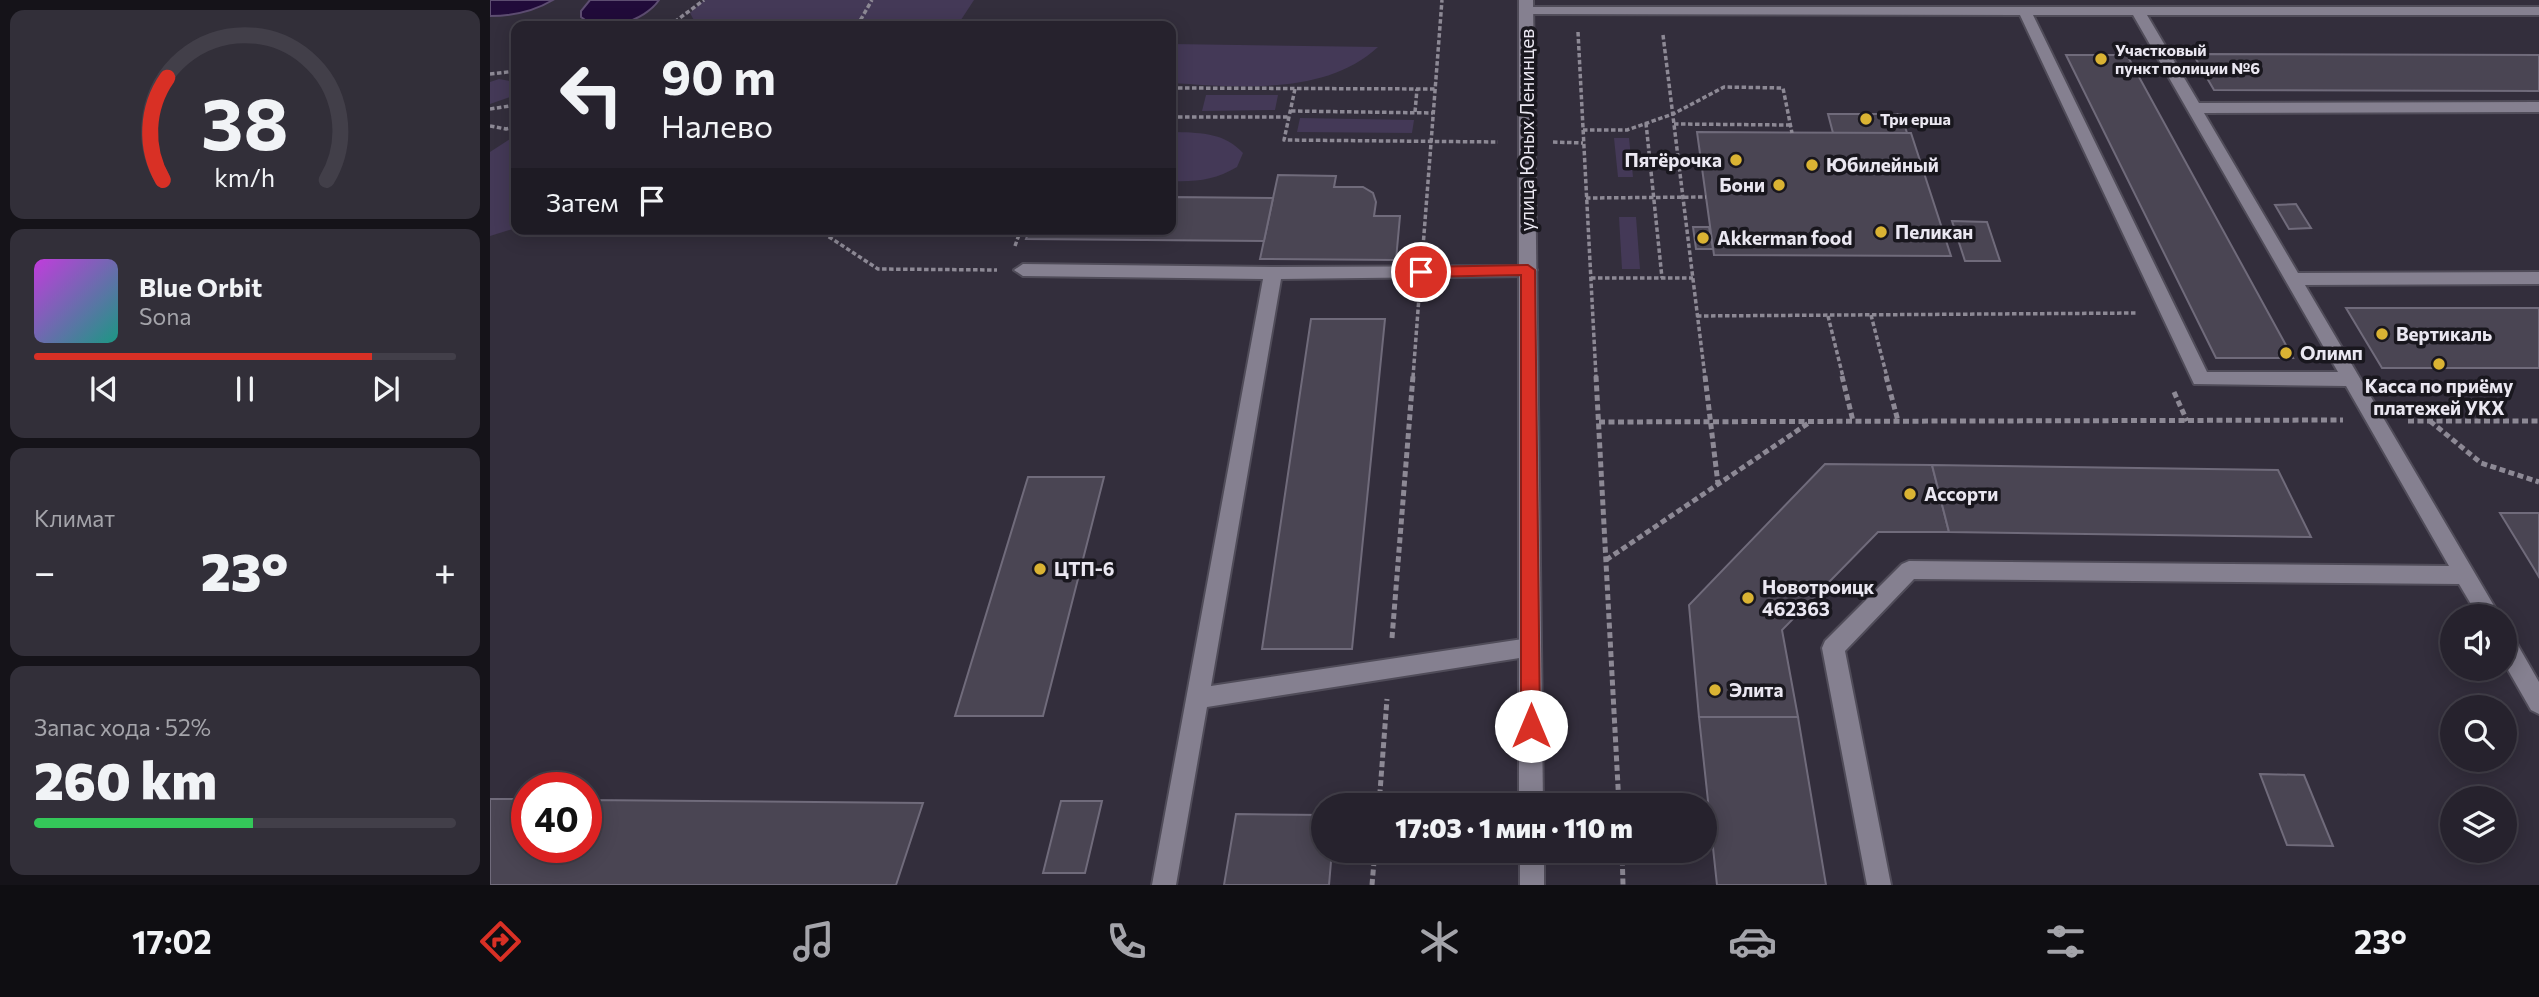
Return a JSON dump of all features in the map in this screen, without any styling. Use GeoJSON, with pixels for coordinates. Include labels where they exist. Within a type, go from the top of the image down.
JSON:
{"type":"FeatureCollection","features":[{"type":"Feature","properties":{"kind":"street"},"geometry":{"type":"LineString","coordinates":[[1527,6],[1576,11],[1661,12],[2025,12],[2096,6],[2138,11],[2539,11]]}},
{"type":"Feature","properties":{"kind":"street","name":"улица Юных Ленинцев"},"geometry":{"type":"LineString","coordinates":[[1527,6],[1531,793]]}},
{"type":"Feature","properties":{"kind":"street"},"geometry":{"type":"LineString","coordinates":[[2138,11],[2482,604]]}},
{"type":"Feature","properties":{"kind":"street"},"geometry":{"type":"LineString","coordinates":[[2025,12],[2201,379],[2352,379]]}},
{"type":"Feature","properties":{"kind":"street"},"geometry":{"type":"LineString","coordinates":[[2194,108],[2539,107]]}},
{"type":"Feature","properties":{"kind":"street"},"geometry":{"type":"LineString","coordinates":[[1023,270],[1273,273],[1528,270]]}},
{"type":"Feature","properties":{"kind":"street"},"geometry":{"type":"LineString","coordinates":[[1164,885],[1273,273]]}},
{"type":"Feature","properties":{"kind":"street"},"geometry":{"type":"LineString","coordinates":[[2294,279],[2539,278]]}},
{"type":"Feature","properties":{"kind":"street"},"geometry":{"type":"LineString","coordinates":[[1879,885],[1833,648],[1909,570],[2465,575]]}},
{"type":"Feature","properties":{"kind":"street"},"geometry":{"type":"LineString","coordinates":[[1198,698],[1530,648]]}},
{"type":"Feature","properties":{"kind":"street"},"geometry":{"type":"LineString","coordinates":[[2517,665],[2539,703]]}},
{"type":"Feature","properties":{"kind":"street"},"geometry":{"type":"LineString","coordinates":[[1532,863],[1532,885]]}},
{"type":"Feature","properties":{"kind":"path"},"geometry":{"type":"LineString","coordinates":[[677,21],[704,0]]}},
{"type":"Feature","properties":{"kind":"path"},"geometry":{"type":"LineString","coordinates":[[860,21],[872,0]]}},
{"type":"Feature","properties":{"kind":"path"},"geometry":{"type":"LineString","coordinates":[[1379,793],[1442,0]]}},
{"type":"Feature","properties":{"kind":"path"},"geometry":{"type":"LineString","coordinates":[[1576,11],[1618,793]]}},
{"type":"Feature","properties":{"kind":"path"},"geometry":{"type":"LineString","coordinates":[[1661,12],[1718,484]]}},
{"type":"Feature","properties":{"kind":"path"},"geometry":{"type":"LineString","coordinates":[[490,74],[511,72]]}},
{"type":"Feature","properties":{"kind":"path"},"geometry":{"type":"LineString","coordinates":[[1583,130],[1627,130],[1673,114],[1724,87],[1783,88],[1792,133]]}},
{"type":"Feature","properties":{"kind":"path"},"geometry":{"type":"LineString","coordinates":[[1176,88],[1435,89]]}},
{"type":"Feature","properties":{"kind":"path"},"geometry":{"type":"LineString","coordinates":[[1295,89],[1284,140],[1431,141]]}},
{"type":"Feature","properties":{"kind":"path"},"geometry":{"type":"LineString","coordinates":[[1415,113],[1417,89]]}},
{"type":"Feature","properties":{"kind":"path"},"geometry":{"type":"LineString","coordinates":[[490,109],[511,106]]}},
{"type":"Feature","properties":{"kind":"path"},"geometry":{"type":"LineString","coordinates":[[1176,117],[1433,113]]}},
{"type":"Feature","properties":{"kind":"path"},"geometry":{"type":"LineString","coordinates":[[1646,123],[1662,278]]}},
{"type":"Feature","properties":{"kind":"path"},"geometry":{"type":"LineString","coordinates":[[1674,124],[1791,125]]}},
{"type":"Feature","properties":{"kind":"path"},"geometry":{"type":"LineString","coordinates":[[490,125],[511,127]]}},
{"type":"Feature","properties":{"kind":"path"},"geometry":{"type":"LineString","coordinates":[[1586,198],[1706,197]]}},
{"type":"Feature","properties":{"kind":"path"},"geometry":{"type":"LineString","coordinates":[[826,235],[878,270],[1023,270]]}},
{"type":"Feature","properties":{"kind":"path"},"geometry":{"type":"LineString","coordinates":[[1591,278],[1693,278]]}},
{"type":"Feature","properties":{"kind":"path"},"geometry":{"type":"LineString","coordinates":[[1698,316],[2169,313]]}},
{"type":"Feature","properties":{"kind":"path"},"geometry":{"type":"LineString","coordinates":[[1828,316],[1853,421]]}},
{"type":"Feature","properties":{"kind":"path"},"geometry":{"type":"LineString","coordinates":[[1871,316],[1898,421]]}},
{"type":"Feature","properties":{"kind":"path"},"geometry":{"type":"LineString","coordinates":[[1606,560],[1811,421]]}},
{"type":"Feature","properties":{"kind":"path"},"geometry":{"type":"LineString","coordinates":[[2430,421],[2481,463],[2539,482]]}},
{"type":"Feature","properties":{"kind":"path"},"geometry":{"type":"LineString","coordinates":[[1599,422],[2539,421]]}},
{"type":"Feature","properties":{"kind":"path"},"geometry":{"type":"LineString","coordinates":[[1372,885],[1374,863]]}},
{"type":"Feature","properties":{"kind":"path"},"geometry":{"type":"LineString","coordinates":[[1622,863],[1623,885]]}},
{"type":"Feature","properties":{"kind":"shaded area"},"geometry":{"type":"Polygon","coordinates":[[[490,0],[553,0],[523,12],[490,16],[490,0]]]}},
{"type":"Feature","properties":{"kind":"shaded area"},"geometry":{"type":"Polygon","coordinates":[[[590,0],[659,0],[644,14],[628,21],[588,21],[581,17],[581,11],[590,0]]]}},
{"type":"Feature","properties":{"kind":"shaded area"},"geometry":{"type":"Polygon","coordinates":[[[704,0],[974,0],[960,21],[694,21],[690,13],[704,0]]]}},
{"type":"Feature","properties":{"kind":"shaded area"},"geometry":{"type":"Polygon","coordinates":[[[1176,44],[1378,47],[1357,63],[1333,74],[1307,81],[1280,85],[1176,83],[1176,44]]]}},
{"type":"Feature","properties":{"kind":"shaded area"},"geometry":{"type":"Polygon","coordinates":[[[499,79],[511,81],[511,97],[490,104],[490,82],[499,79]]]}},
{"type":"Feature","properties":{"kind":"shaded area"},"geometry":{"type":"Polygon","coordinates":[[[1206,95],[1278,95],[1275,110],[1202,111],[1206,95]]]}},
{"type":"Feature","properties":{"kind":"shaded area"},"geometry":{"type":"Polygon","coordinates":[[[1300,118],[1414,120],[1412,133],[1297,132],[1300,118]]]}},
{"type":"Feature","properties":{"kind":"shaded area"},"geometry":{"type":"Polygon","coordinates":[[[1176,132],[1204,134],[1229,141],[1243,153],[1237,167],[1205,179],[1176,181],[1176,132]]]}},
{"type":"Feature","properties":{"kind":"shaded area"},"geometry":{"type":"Polygon","coordinates":[[[511,138],[511,230],[490,236],[490,152],[511,138]]]}},
{"type":"Feature","properties":{"kind":"shaded area"},"geometry":{"type":"Polygon","coordinates":[[[1614,138],[1629,138],[1633,177],[1618,177],[1614,138]]]}},
{"type":"Feature","properties":{"kind":"shaded area"},"geometry":{"type":"Polygon","coordinates":[[[1619,217],[1636,217],[1640,269],[1622,269],[1619,217]]]}},
{"type":"Feature","properties":{"kind":"building"},"geometry":{"type":"Polygon","coordinates":[[[2193,54],[2539,55],[2539,91],[2214,90],[2193,54]]]}},
{"type":"Feature","properties":{"kind":"building"},"geometry":{"type":"Polygon","coordinates":[[[2066,55],[2127,55],[2293,358],[2216,358],[2066,55]]]}},
{"type":"Feature","properties":{"kind":"building","name":"Три ерша"},"geometry":{"type":"Polygon","coordinates":[[[1828,114],[1901,114],[1907,133],[1833,133],[1828,114]]]}},
{"type":"Feature","properties":{"kind":"building","name":"Юбилейный"},"geometry":{"type":"Polygon","coordinates":[[[1697,132],[1911,133],[1951,256],[1714,255],[1697,132]]]}},
{"type":"Feature","properties":{"kind":"building"},"geometry":{"type":"Polygon","coordinates":[[[1278,175],[1336,176],[1334,187],[1363,187],[1373,193],[1376,202],[1374,216],[1400,216],[1396,260],[1260,259],[1278,175]]]}},
{"type":"Feature","properties":{"kind":"building"},"geometry":{"type":"Polygon","coordinates":[[[1176,197],[1273,198],[1264,241],[1026,239],[1028,235],[1176,235],[1176,197]]]}},
{"type":"Feature","properties":{"kind":"building"},"geometry":{"type":"Polygon","coordinates":[[[2296,204],[2311,228],[2289,229],[2275,205],[2296,204]]]}},
{"type":"Feature","properties":{"kind":"building"},"geometry":{"type":"Polygon","coordinates":[[[1952,221],[1987,222],[2000,261],[1965,261],[1952,221]]]}},
{"type":"Feature","properties":{"kind":"building","name":"Akkerman food"},"geometry":{"type":"Polygon","coordinates":[[[1693,227],[1709,227],[1713,249],[1696,249],[1693,227]]]}},
{"type":"Feature","properties":{"kind":"building"},"geometry":{"type":"Polygon","coordinates":[[[2346,308],[2539,308],[2539,368],[2382,368],[2346,308]]]}},
{"type":"Feature","properties":{"kind":"building"},"geometry":{"type":"Polygon","coordinates":[[[1311,319],[1385,319],[1352,649],[1262,649],[1311,319]]]}},
{"type":"Feature","properties":{"kind":"building"},"geometry":{"type":"Polygon","coordinates":[[[1825,464],[1932,465],[1949,532],[1878,532],[1782,630],[1798,717],[1699,717],[1689,605],[1825,464]]]}},
{"type":"Feature","properties":{"kind":"building"},"geometry":{"type":"Polygon","coordinates":[[[1932,465],[2278,470],[2311,537],[1949,532],[1932,465]]]}},
{"type":"Feature","properties":{"kind":"building","name":"ЦТП-6"},"geometry":{"type":"Polygon","coordinates":[[[1028,477],[1104,477],[1043,716],[955,716],[1028,477]]]}},
{"type":"Feature","properties":{"kind":"building"},"geometry":{"type":"Polygon","coordinates":[[[2500,513],[2539,513],[2539,577],[2533,567],[2500,513]]]}},
{"type":"Feature","properties":{"kind":"building"},"geometry":{"type":"Polygon","coordinates":[[[1699,717],[1798,717],[1826,885],[1717,885],[1715,863],[1717,863],[1717,793],[1707,793],[1699,717]]]}},
{"type":"Feature","properties":{"kind":"building"},"geometry":{"type":"Polygon","coordinates":[[[2260,774],[2304,775],[2333,846],[2287,845],[2260,774]]]}},
{"type":"Feature","properties":{"kind":"building"},"geometry":{"type":"Polygon","coordinates":[[[490,799],[511,799],[511,863],[602,863],[602,800],[923,803],[896,885],[490,885],[490,799]]]}},
{"type":"Feature","properties":{"kind":"building"},"geometry":{"type":"Polygon","coordinates":[[[1061,801],[1102,801],[1085,873],[1043,873],[1061,801]]]}},
{"type":"Feature","properties":{"kind":"building"},"geometry":{"type":"Polygon","coordinates":[[[1236,814],[1311,815],[1311,863],[1331,863],[1329,885],[1224,885],[1236,814]]]}},
{"type":"Feature","properties":{"kind":"place","name":"Участковый пункт полиции №6"},"geometry":{"type":"Point","coordinates":[2101,59]}},
{"type":"Feature","properties":{"kind":"place","name":"Три ерша"},"geometry":{"type":"Point","coordinates":[1866,119]}},
{"type":"Feature","properties":{"kind":"place","name":"Пятёрочка"},"geometry":{"type":"Point","coordinates":[1736,160]}},
{"type":"Feature","properties":{"kind":"place","name":"Юбилейный"},"geometry":{"type":"Point","coordinates":[1812,165]}},
{"type":"Feature","properties":{"kind":"place","name":"Бони"},"geometry":{"type":"Point","coordinates":[1779,185]}},
{"type":"Feature","properties":{"kind":"place","name":"Пеликан"},"geometry":{"type":"Point","coordinates":[1881,232]}},
{"type":"Feature","properties":{"kind":"place","name":"Akkerman food"},"geometry":{"type":"Point","coordinates":[1703,238]}},
{"type":"Feature","properties":{"kind":"place","name":"Вертикаль"},"geometry":{"type":"Point","coordinates":[2382,334]}},
{"type":"Feature","properties":{"kind":"place","name":"Олимп"},"geometry":{"type":"Point","coordinates":[2286,353]}},
{"type":"Feature","properties":{"kind":"place","name":"Касса по приёму платежей УКХ"},"geometry":{"type":"Point","coordinates":[2439,364]}},
{"type":"Feature","properties":{"kind":"place","name":"Ассорти"},"geometry":{"type":"Point","coordinates":[1910,494]}},
{"type":"Feature","properties":{"kind":"place","name":"ЦТП-6"},"geometry":{"type":"Point","coordinates":[1040,569]}},
{"type":"Feature","properties":{"kind":"place","name":"Новотроицк 462363"},"geometry":{"type":"Point","coordinates":[1748,598]}},
{"type":"Feature","properties":{"kind":"place","name":"Элита"},"geometry":{"type":"Point","coordinates":[1715,690]}},
{"type":"Feature","properties":{"kind":"route"},"geometry":{"type":"LineString","coordinates":[[1421,272],[1528,270],[1531,726]]}}]}
